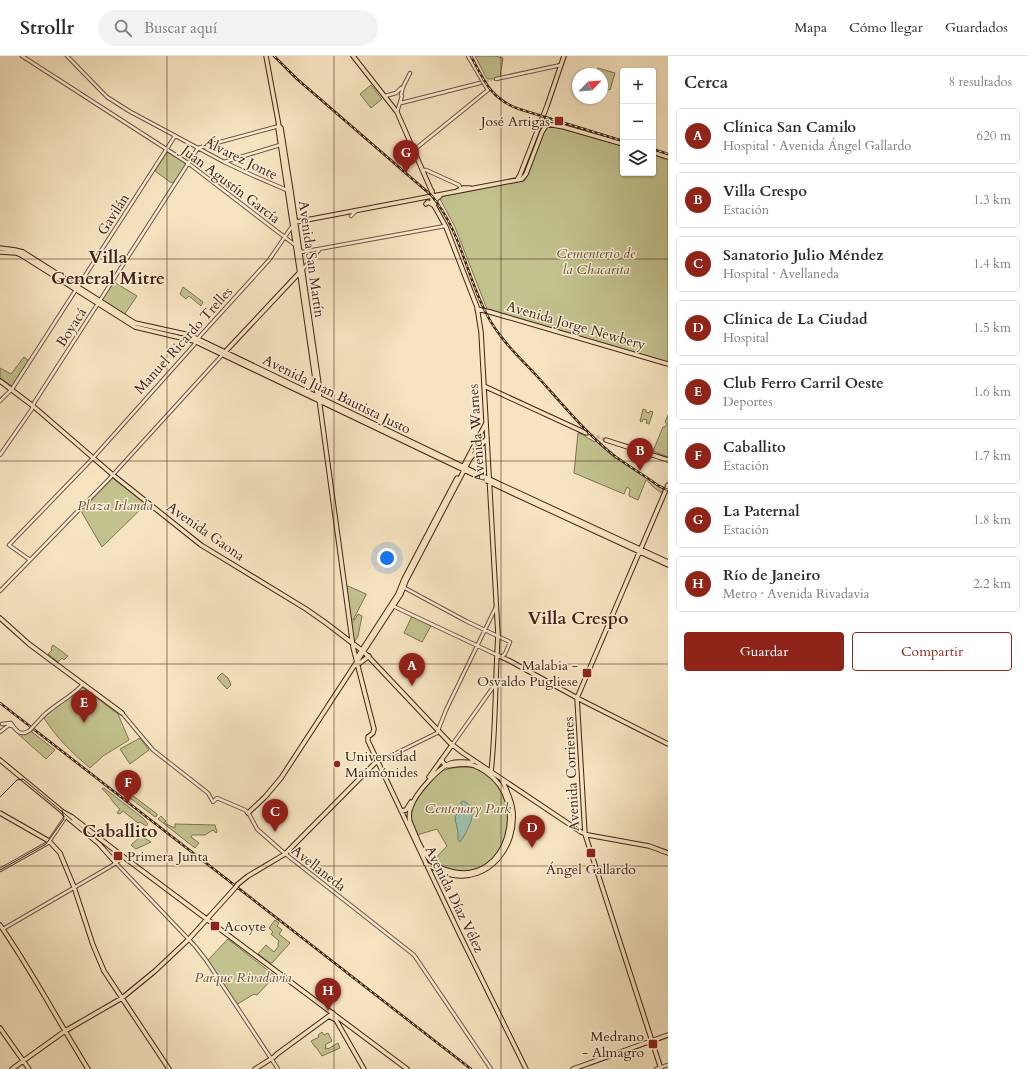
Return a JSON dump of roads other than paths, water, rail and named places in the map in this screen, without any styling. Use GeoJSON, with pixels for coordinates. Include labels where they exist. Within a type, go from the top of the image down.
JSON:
{"type":"FeatureCollection","features":[{"type":"Feature","properties":{"kind":"main road"},"geometry":{"type":"LineString","coordinates":[[353,56],[395,110],[423,170],[433,196]]}},
{"type":"Feature","properties":{"kind":"main road"},"geometry":{"type":"LineString","coordinates":[[294,224],[455,192],[462,188],[473,188],[522,179],[526,174],[531,161],[564,56]]}},
{"type":"Feature","properties":{"kind":"main road","name":"Avenida San Martín"},"geometry":{"type":"LineString","coordinates":[[266,58],[279,126],[281,128],[296,246],[320,394],[319,399],[352,643]]}},
{"type":"Feature","properties":{"kind":"main road"},"geometry":{"type":"LineString","coordinates":[[395,110],[400,105]]}},
{"type":"Feature","properties":{"kind":"main road"},"geometry":{"type":"LineString","coordinates":[[542,132],[542,123],[548,106]]}},
{"type":"Feature","properties":{"kind":"main road"},"geometry":{"type":"LineString","coordinates":[[545,117],[549,123]]}},
{"type":"Feature","properties":{"kind":"main road"},"geometry":{"type":"LineString","coordinates":[[542,123],[561,126],[620,143]]}},
{"type":"Feature","properties":{"kind":"main road"},"geometry":{"type":"LineString","coordinates":[[517,180],[538,136],[542,132],[545,125],[549,123]]}},
{"type":"Feature","properties":{"kind":"main road","name":"Avenida San Martín"},"geometry":{"type":"LineString","coordinates":[[279,126],[280,145],[289,191]]}},
{"type":"Feature","properties":{"kind":"main road"},"geometry":{"type":"LineString","coordinates":[[656,153],[668,157]]}},
{"type":"Feature","properties":{"kind":"main road"},"geometry":{"type":"LineString","coordinates":[[527,159],[531,161]]}},
{"type":"Feature","properties":{"kind":"main road"},"geometry":{"type":"LineString","coordinates":[[426,204],[428,202],[434,204],[436,199],[442,194]]}},
{"type":"Feature","properties":{"kind":"main road","name":"Avenida Warnes"},"geometry":{"type":"LineString","coordinates":[[433,196],[434,204],[445,226],[477,309],[481,332],[498,638],[496,655],[495,723],[491,772]]}},
{"type":"Feature","properties":{"kind":"main road","name":"Avenida San Martín"},"geometry":{"type":"LineString","coordinates":[[294,224],[300,252],[301,270]]}},
{"type":"Feature","properties":{"kind":"main road","name":"Avenida Juan Bautista Justo"},"geometry":{"type":"LineString","coordinates":[[0,248],[20,251],[99,302],[137,324],[185,334],[224,354],[668,565]]}},
{"type":"Feature","properties":{"kind":"main road","name":"Avenida Juan Bautista Justo"},"geometry":{"type":"LineString","coordinates":[[0,252],[21,255],[77,288]]}},
{"type":"Feature","properties":{"kind":"main road"},"geometry":{"type":"LineString","coordinates":[[224,354],[301,270]]}},
{"type":"Feature","properties":{"kind":"main road","name":"Avenida Jorge Newbery"},"geometry":{"type":"LineString","coordinates":[[477,309],[668,364]]}},
{"type":"Feature","properties":{"kind":"main road","name":"Avenida Gaona"},"geometry":{"type":"LineString","coordinates":[[0,381],[33,406],[93,458],[203,546],[306,609],[363,651],[452,745],[584,834]]}},
{"type":"Feature","properties":{"kind":"main road"},"geometry":{"type":"LineString","coordinates":[[484,386],[586,433]]}},
{"type":"Feature","properties":{"kind":"main road"},"geometry":{"type":"LineString","coordinates":[[248,813],[282,778],[357,662],[358,656],[363,651],[392,605],[464,468],[486,422]]}},
{"type":"Feature","properties":{"kind":"main road"},"geometry":{"type":"LineString","coordinates":[[469,458],[487,438]]}},
{"type":"Feature","properties":{"kind":"main road"},"geometry":{"type":"LineString","coordinates":[[606,440],[668,460]]}},
{"type":"Feature","properties":{"kind":"main road"},"geometry":{"type":"LineString","coordinates":[[483,442],[488,444]]}},
{"type":"Feature","properties":{"kind":"main road","name":"Avenida Corrientes"},"geometry":{"type":"LineString","coordinates":[[661,1068],[584,834],[577,698],[668,485]]}},
{"type":"Feature","properties":{"kind":"main road","name":"Avenida Juan Bautista Justo"},"geometry":{"type":"LineString","coordinates":[[640,551],[668,562]]}},
{"type":"Feature","properties":{"kind":"main road"},"geometry":{"type":"LineString","coordinates":[[0,618],[29,644],[82,685],[122,713]]}},
{"type":"Feature","properties":{"kind":"main road"},"geometry":{"type":"LineString","coordinates":[[348,640],[351,636]]}},
{"type":"Feature","properties":{"kind":"main road"},"geometry":{"type":"LineString","coordinates":[[352,643],[357,662]]}},
{"type":"Feature","properties":{"kind":"main road"},"geometry":{"type":"LineString","coordinates":[[496,655],[668,744]]}},
{"type":"Feature","properties":{"kind":"main road"},"geometry":{"type":"LineString","coordinates":[[357,662],[360,663],[368,656]]}},
{"type":"Feature","properties":{"kind":"main road"},"geometry":{"type":"LineString","coordinates":[[497,662],[501,657]]}},
{"type":"Feature","properties":{"kind":"main road","name":"Avenida Díaz Vélez"},"geometry":{"type":"LineString","coordinates":[[357,662],[373,733],[368,737],[368,741],[403,811],[403,816],[425,856],[426,864],[526,1069]]}},
{"type":"Feature","properties":{"kind":"main road"},"geometry":{"type":"LineString","coordinates":[[403,811],[452,745]]}},
{"type":"Feature","properties":{"kind":"main road"},"geometry":{"type":"LineString","coordinates":[[462,761],[465,758],[465,754]]}},
{"type":"Feature","properties":{"kind":"main road"},"geometry":{"type":"LineString","coordinates":[[442,759],[446,766]]}},
{"type":"Feature","properties":{"kind":"main road"},"geometry":{"type":"LineString","coordinates":[[0,760],[68,816],[291,982],[331,1015],[335,1019],[364,1069]]}},
{"type":"Feature","properties":{"kind":"main road"},"geometry":{"type":"LineString","coordinates":[[410,816],[412,804],[431,778],[442,768],[453,762],[475,761]]}},
{"type":"Feature","properties":{"kind":"main road"},"geometry":{"type":"LineString","coordinates":[[12,1069],[64,1031],[122,998],[155,971],[189,939],[238,884],[248,876],[285,854],[362,776],[378,762]]}},
{"type":"Feature","properties":{"kind":"main road"},"geometry":{"type":"LineString","coordinates":[[446,766],[465,764],[474,766],[492,776],[508,796]]}},
{"type":"Feature","properties":{"kind":"main road"},"geometry":{"type":"LineString","coordinates":[[499,784],[501,779]]}},
{"type":"Feature","properties":{"kind":"main road"},"geometry":{"type":"LineString","coordinates":[[426,864],[456,876],[474,875],[488,868],[502,854],[509,841],[513,820],[508,796],[501,779]]}},
{"type":"Feature","properties":{"kind":"main road"},"geometry":{"type":"LineString","coordinates":[[425,856],[440,868],[459,873],[476,870],[489,863],[500,852],[508,834],[510,816],[509,802]]}},
{"type":"Feature","properties":{"kind":"main road"},"geometry":{"type":"LineString","coordinates":[[403,811],[409,811],[410,816]]}},
{"type":"Feature","properties":{"kind":"main road"},"geometry":{"type":"LineString","coordinates":[[0,813],[49,841],[60,854],[74,887],[98,960],[169,1069]]}},
{"type":"Feature","properties":{"kind":"main road"},"geometry":{"type":"LineString","coordinates":[[68,816],[116,863]]}},
{"type":"Feature","properties":{"kind":"main road"},"geometry":{"type":"LineString","coordinates":[[403,816],[406,818],[410,816]]}},
{"type":"Feature","properties":{"kind":"main road","name":"Avenida Díaz Vélez"},"geometry":{"type":"LineString","coordinates":[[410,816],[409,821],[411,829]]}},
{"type":"Feature","properties":{"kind":"main road"},"geometry":{"type":"LineString","coordinates":[[584,834],[649,846],[668,853]]}},
{"type":"Feature","properties":{"kind":"main road"},"geometry":{"type":"LineString","coordinates":[[2,928],[32,974],[64,1031],[88,1069]]}},
{"type":"Feature","properties":{"kind":"main road"},"geometry":{"type":"LineString","coordinates":[[255,1069],[331,1015]]}},
{"type":"Feature","properties":{"kind":"main road"},"geometry":{"type":"LineString","coordinates":[[331,1015],[346,1023],[407,1069]]}},
{"type":"Feature","properties":{"kind":"main road"},"geometry":{"type":"LineString","coordinates":[[341,1029],[342,1025],[346,1023]]}},
{"type":"Feature","properties":{"kind":"main road"},"geometry":{"type":"LineString","coordinates":[[0,1028],[29,1069]]}},
{"type":"Feature","properties":{"kind":"main road"},"geometry":{"type":"LineString","coordinates":[[573,1069],[668,1035]]}},
{"type":"Feature","properties":{"kind":"street","name":"Juan Agustín García"},"geometry":{"type":"LineString","coordinates":[[22,56],[189,163],[285,237],[296,246],[300,252]]}},
{"type":"Feature","properties":{"kind":"street","name":"Álvarez Jonte"},"geometry":{"type":"LineString","coordinates":[[68,56],[108,97],[129,111],[224,162],[289,191]]}},
{"type":"Feature","properties":{"kind":"street"},"geometry":{"type":"LineString","coordinates":[[414,150],[488,90],[468,56]]}},
{"type":"Feature","properties":{"kind":"street"},"geometry":{"type":"LineString","coordinates":[[496,79],[561,65]]}},
{"type":"Feature","properties":{"kind":"street"},"geometry":{"type":"LineString","coordinates":[[385,96],[396,93],[402,87],[410,73]]}},
{"type":"Feature","properties":{"kind":"street"},"geometry":{"type":"LineString","coordinates":[[400,105],[408,100],[480,83]]}},
{"type":"Feature","properties":{"kind":"street"},"geometry":{"type":"LineString","coordinates":[[400,105],[402,87]]}},
{"type":"Feature","properties":{"kind":"street"},"geometry":{"type":"LineString","coordinates":[[396,93],[408,100]]}},
{"type":"Feature","properties":{"kind":"street"},"geometry":{"type":"LineString","coordinates":[[415,103],[414,100],[416,98]]}},
{"type":"Feature","properties":{"kind":"street"},"geometry":{"type":"LineString","coordinates":[[198,148],[279,126]]}},
{"type":"Feature","properties":{"kind":"street","name":"Gavilán"},"geometry":{"type":"LineString","coordinates":[[0,401],[12,389],[175,136]]}},
{"type":"Feature","properties":{"kind":"street"},"geometry":{"type":"LineString","coordinates":[[224,162],[280,145]]}},
{"type":"Feature","properties":{"kind":"street","name":"Boyacá"},"geometry":{"type":"LineString","coordinates":[[0,455],[198,148]]}},
{"type":"Feature","properties":{"kind":"street"},"geometry":{"type":"LineString","coordinates":[[423,170],[426,170],[462,188]]}},
{"type":"Feature","properties":{"kind":"street"},"geometry":{"type":"LineString","coordinates":[[351,216],[356,212]]}},
{"type":"Feature","properties":{"kind":"street","name":"Manuel Ricardo Trelles"},"geometry":{"type":"LineString","coordinates":[[30,560],[9,545],[93,458],[197,340],[255,277],[269,260],[294,224]]}},
{"type":"Feature","properties":{"kind":"street"},"geometry":{"type":"LineString","coordinates":[[300,252],[445,226]]}},
{"type":"Feature","properties":{"kind":"street"},"geometry":{"type":"LineString","coordinates":[[301,270],[320,249]]}},
{"type":"Feature","properties":{"kind":"street"},"geometry":{"type":"LineString","coordinates":[[0,591],[113,474],[224,354]]}},
{"type":"Feature","properties":{"kind":"street"},"geometry":{"type":"LineString","coordinates":[[402,587],[498,638],[510,642],[505,654],[501,657]]}},
{"type":"Feature","properties":{"kind":"street"},"geometry":{"type":"LineString","coordinates":[[378,762],[436,734],[497,604]]}},
{"type":"Feature","properties":{"kind":"street"},"geometry":{"type":"LineString","coordinates":[[392,605],[496,655]]}},
{"type":"Feature","properties":{"kind":"street"},"geometry":{"type":"LineString","coordinates":[[505,654],[505,657],[510,661]]}},
{"type":"Feature","properties":{"kind":"street"},"geometry":{"type":"LineString","coordinates":[[452,745],[495,685],[496,680]]}},
{"type":"Feature","properties":{"kind":"street"},"geometry":{"type":"LineString","coordinates":[[1,723],[10,723],[16,731],[26,733],[43,716],[56,705],[76,692],[82,685]]}},
{"type":"Feature","properties":{"kind":"street"},"geometry":{"type":"LineString","coordinates":[[122,713],[153,750],[208,793],[213,802],[217,798],[245,810],[248,813]]}},
{"type":"Feature","properties":{"kind":"street"},"geometry":{"type":"LineString","coordinates":[[1,723],[7,726],[9,730]]}},
{"type":"Feature","properties":{"kind":"street"},"geometry":{"type":"LineString","coordinates":[[0,732],[10,724],[13,726]]}},
{"type":"Feature","properties":{"kind":"street","name":"Avellaneda"},"geometry":{"type":"LineString","coordinates":[[248,813],[257,829],[285,854],[412,954],[491,1069]]}},
{"type":"Feature","properties":{"kind":"street"},"geometry":{"type":"LineString","coordinates":[[0,870],[49,841],[68,816]]}},
{"type":"Feature","properties":{"kind":"street"},"geometry":{"type":"LineString","coordinates":[[2,928],[116,863],[121,859],[121,855]]}},
{"type":"Feature","properties":{"kind":"street"},"geometry":{"type":"LineString","coordinates":[[116,863],[189,939],[206,960],[272,1057],[278,1069]]}},
{"type":"Feature","properties":{"kind":"street"},"geometry":{"type":"LineString","coordinates":[[656,1069],[668,1065]]}},
{"type":"Feature","properties":{"kind":"tunnel"},"geometry":{"type":"LineString","coordinates":[[483,82],[496,79]]}},
{"type":"Feature","properties":{"kind":"tunnel"},"geometry":{"type":"LineString","coordinates":[[586,433],[606,440]]}},
{"type":"Feature","properties":{"kind":"tram line"},"geometry":{"type":"LineString","coordinates":[[0,797],[17,780],[23,779],[72,820]]}},
{"type":"Feature","properties":{"kind":"tram line"},"geometry":{"type":"LineString","coordinates":[[0,870],[46,844],[64,819],[62,810]]}},
{"type":"Feature","properties":{"kind":"railway"},"geometry":{"type":"LineString","coordinates":[[274,56],[297,79],[431,195],[449,222],[479,298],[491,322],[502,338],[594,438],[616,457],[659,486],[668,490]]}},
{"type":"Feature","properties":{"kind":"railway"},"geometry":{"type":"LineString","coordinates":[[471,56],[489,88],[509,105],[620,140]]}},
{"type":"Feature","properties":{"kind":"railway"},"geometry":{"type":"LineString","coordinates":[[656,150],[668,154]]}},
{"type":"Feature","properties":{"kind":"railway"},"geometry":{"type":"LineString","coordinates":[[0,703],[471,1069]]}},
{"type":"Feature","properties":{"kind":"place","name":"José Artigas"},"geometry":{"type":"Point","coordinates":[559,121]}},
{"type":"Feature","properties":{"kind":"place","name":"La Paternal"},"geometry":{"type":"Point","coordinates":[406,173]}},
{"type":"Feature","properties":{"kind":"place","name":"Villa Crespo"},"geometry":{"type":"Point","coordinates":[640,471]}},
{"type":"Feature","properties":{"kind":"place","name":"Malabia - Osvaldo Pugliese"},"geometry":{"type":"Point","coordinates":[587,673]}},
{"type":"Feature","properties":{"kind":"place","name":"Clínica San Camilo"},"geometry":{"type":"Point","coordinates":[412,686]}},
{"type":"Feature","properties":{"kind":"place","name":"Club Ferro Carril Oeste"},"geometry":{"type":"Point","coordinates":[84,723]}},
{"type":"Feature","properties":{"kind":"place","name":"Universidad Maimónides"},"geometry":{"type":"Point","coordinates":[337,764]}},
{"type":"Feature","properties":{"kind":"place","name":"Caballito"},"geometry":{"type":"Point","coordinates":[128,803]}},
{"type":"Feature","properties":{"kind":"place","name":"Sanatorio Julio Méndez"},"geometry":{"type":"Point","coordinates":[275,832]}},
{"type":"Feature","properties":{"kind":"place","name":"Clínica de La Ciudad"},"geometry":{"type":"Point","coordinates":[532,848]}},
{"type":"Feature","properties":{"kind":"place","name":"Ángel Gallardo"},"geometry":{"type":"Point","coordinates":[591,853]}},
{"type":"Feature","properties":{"kind":"place","name":"Primera Junta"},"geometry":{"type":"Point","coordinates":[118,856]}},
{"type":"Feature","properties":{"kind":"place","name":"Acoyte"},"geometry":{"type":"Point","coordinates":[215,926]}},
{"type":"Feature","properties":{"kind":"place","name":"Río de Janeiro"},"geometry":{"type":"Point","coordinates":[328,1011]}},
{"type":"Feature","properties":{"kind":"place","name":"Medrano - Almagro"},"geometry":{"type":"Point","coordinates":[653,1044]}},
{"type":"Feature","properties":{"kind":"district","name":"Villa General Mitre"},"geometry":{"type":"Point","coordinates":[108,267]}},
{"type":"Feature","properties":{"kind":"district","name":"Villa Crespo"},"geometry":{"type":"Point","coordinates":[578,618]}},
{"type":"Feature","properties":{"kind":"district","name":"Caballito"},"geometry":{"type":"Point","coordinates":[120,831]}},
{"type":"Feature","properties":{"kind":"park label","name":"Cementerio de la Chacarita"},"geometry":{"type":"Point","coordinates":[596,262]}},
{"type":"Feature","properties":{"kind":"park label","name":"Plaza Irlanda"},"geometry":{"type":"Point","coordinates":[115,505]}},
{"type":"Feature","properties":{"kind":"park label","name":"Centenary Park"},"geometry":{"type":"Point","coordinates":[468,808]}},
{"type":"Feature","properties":{"kind":"park label","name":"Parque Rivadavia"},"geometry":{"type":"Point","coordinates":[243,977]}}]}
